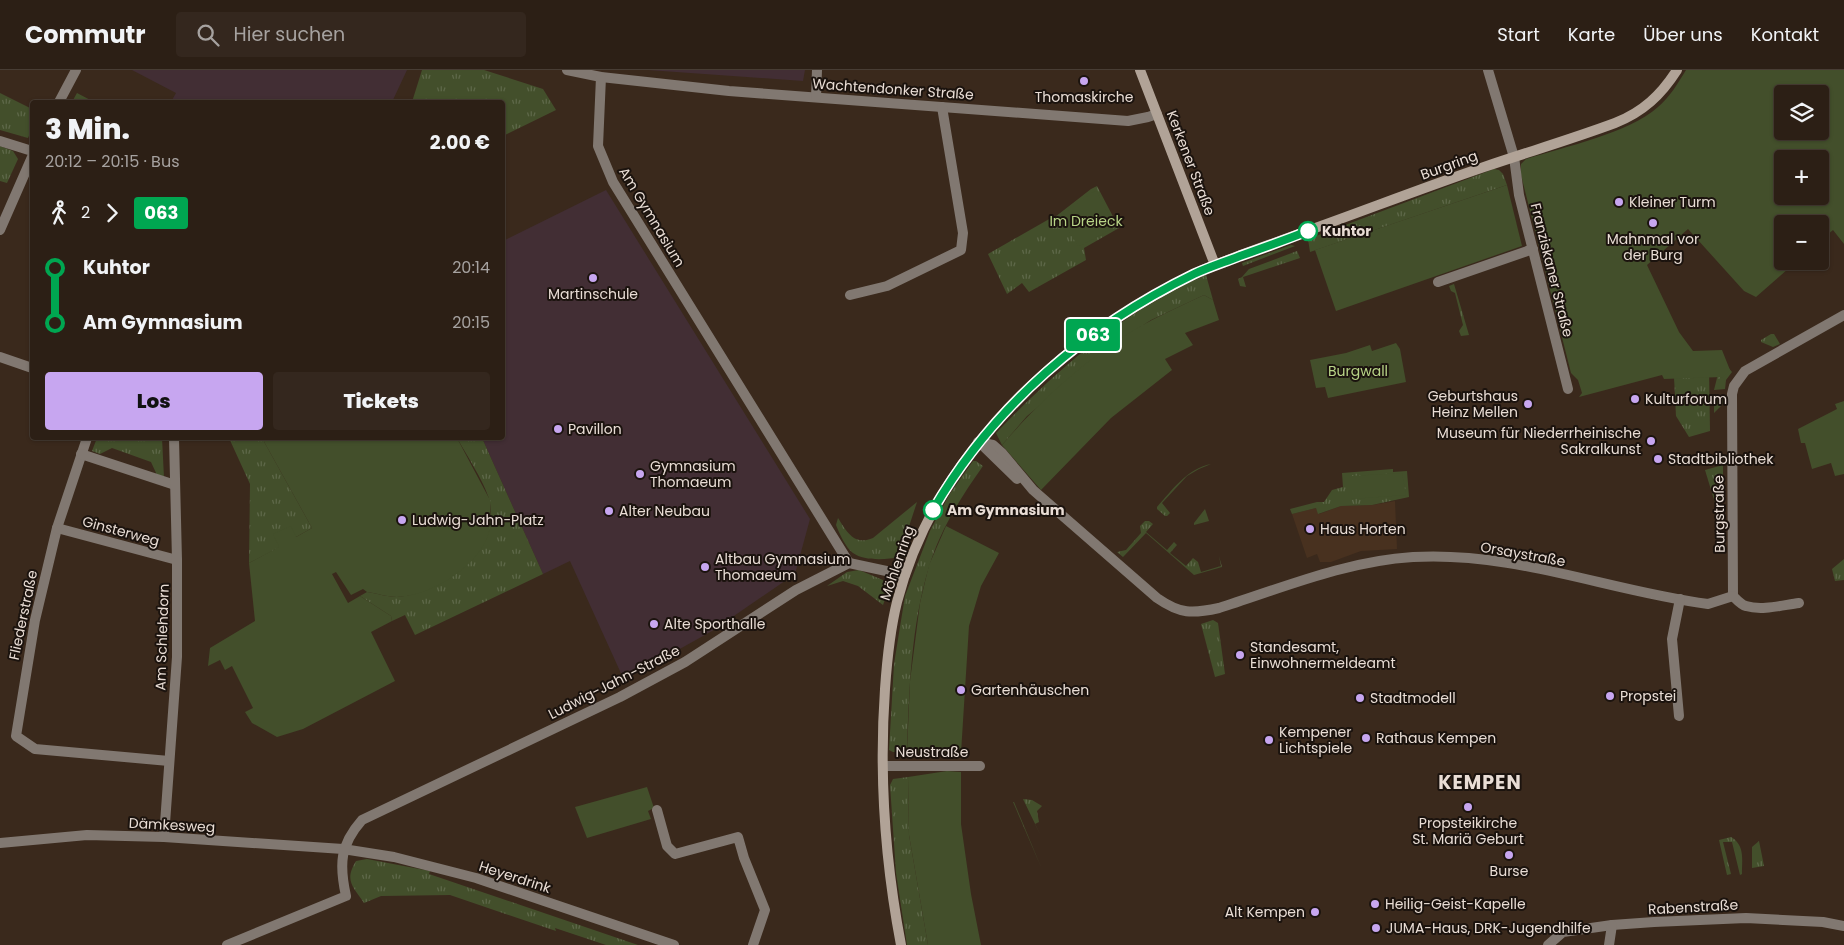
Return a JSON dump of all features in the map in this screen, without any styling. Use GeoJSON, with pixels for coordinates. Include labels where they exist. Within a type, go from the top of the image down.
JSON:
{"type":"FeatureCollection","features":[{"type":"Feature","properties":{"kind":"main road","name":"Kerkener Straße"},"geometry":{"type":"LineString","coordinates":[[1140,70],[1215,266]]}},
{"type":"Feature","properties":{"kind":"main road","name":"Burgring"},"geometry":{"type":"LineString","coordinates":[[1215,266],[1514,157],[1629,118],[1642,110],[1660,94],[1677,70]]}},
{"type":"Feature","properties":{"kind":"main road","name":"Möhlenring"},"geometry":{"type":"LineString","coordinates":[[901,945],[887,849],[884,701],[894,616],[915,546],[950,481],[978,442],[1030,387],[1080,344],[1138,305],[1194,274],[1215,266]]}},
{"type":"Feature","properties":{"kind":"street"},"geometry":{"type":"LineString","coordinates":[[60,100],[76,70]]}},
{"type":"Feature","properties":{"kind":"street","name":"Wachtendonker Straße"},"geometry":{"type":"LineString","coordinates":[[567,70],[601,78],[729,91],[1128,121],[1157,114]]}},
{"type":"Feature","properties":{"kind":"street"},"geometry":{"type":"LineString","coordinates":[[816,97],[817,70]]}},
{"type":"Feature","properties":{"kind":"street","name":"Franziskaner Straße"},"geometry":{"type":"LineString","coordinates":[[1488,70],[1514,157],[1519,195],[1568,389]]}},
{"type":"Feature","properties":{"kind":"street","name":"Am Gymnasium"},"geometry":{"type":"LineString","coordinates":[[601,78],[598,146],[613,182],[849,563]]}},
{"type":"Feature","properties":{"kind":"street"},"geometry":{"type":"LineString","coordinates":[[850,295],[887,286],[961,250],[963,233],[942,107]]}},
{"type":"Feature","properties":{"kind":"street"},"geometry":{"type":"LineString","coordinates":[[0,141],[30,151]]}},
{"type":"Feature","properties":{"kind":"street"},"geometry":{"type":"LineString","coordinates":[[0,230],[30,162]]}},
{"type":"Feature","properties":{"kind":"street"},"geometry":{"type":"LineString","coordinates":[[1438,282],[1533,249]]}},
{"type":"Feature","properties":{"kind":"street","name":"Burgstraße"},"geometry":{"type":"LineString","coordinates":[[1733,596],[1732,394],[1734,386],[1742,375],[1844,315]]}},
{"type":"Feature","properties":{"kind":"street"},"geometry":{"type":"LineString","coordinates":[[0,357],[30,367]]}},
{"type":"Feature","properties":{"kind":"street","name":"Fliederstraße"},"geometry":{"type":"LineString","coordinates":[[86,440],[57,528],[35,620],[16,736],[35,749],[169,761]]}},
{"type":"Feature","properties":{"kind":"street","name":"Am Schlehdorn"},"geometry":{"type":"LineString","coordinates":[[164,837],[177,657],[178,560],[174,440]]}},
{"type":"Feature","properties":{"kind":"street","name":"Orsaystraße"},"geometry":{"type":"LineString","coordinates":[[978,442],[1016,478],[1033,490],[1157,598],[1170,607],[1184,612],[1199,613],[1219,608],[1354,566],[1417,557],[1468,558],[1510,563],[1708,604],[1733,596]]}},
{"type":"Feature","properties":{"kind":"street"},"geometry":{"type":"LineString","coordinates":[[81,454],[175,485]]}},
{"type":"Feature","properties":{"kind":"street","name":"Ginsterweg"},"geometry":{"type":"LineString","coordinates":[[57,528],[178,560]]}},
{"type":"Feature","properties":{"kind":"street"},"geometry":{"type":"LineString","coordinates":[[849,563],[905,575]]}},
{"type":"Feature","properties":{"kind":"street","name":"Ludwig-Jahn-Straße"},"geometry":{"type":"LineString","coordinates":[[343,849],[350,833],[362,820],[620,697],[685,662],[796,590],[849,563]]}},
{"type":"Feature","properties":{"kind":"street"},"geometry":{"type":"LineString","coordinates":[[1733,596],[1744,606],[1752,607],[1764,608],[1799,603]]}},
{"type":"Feature","properties":{"kind":"street"},"geometry":{"type":"LineString","coordinates":[[1679,716],[1672,639],[1680,599]]}},
{"type":"Feature","properties":{"kind":"street","name":"Neustraße"},"geometry":{"type":"LineString","coordinates":[[884,766],[980,766]]}},
{"type":"Feature","properties":{"kind":"street"},"geometry":{"type":"LineString","coordinates":[[657,810],[667,846],[675,854],[738,837],[744,858],[765,910],[753,945]]}},
{"type":"Feature","properties":{"kind":"street","name":"Dämkesweg"},"geometry":{"type":"LineString","coordinates":[[0,843],[87,836],[164,837],[343,849]]}},
{"type":"Feature","properties":{"kind":"street"},"geometry":{"type":"LineString","coordinates":[[227,945],[346,896],[341,875],[343,849]]}},
{"type":"Feature","properties":{"kind":"street","name":"Heyerdrink"},"geometry":{"type":"LineString","coordinates":[[343,849],[394,857],[476,878],[674,945]]}},
{"type":"Feature","properties":{"kind":"street","name":"Rabenstraße"},"geometry":{"type":"LineString","coordinates":[[1548,945],[1563,932],[1612,925],[1746,918],[1823,922],[1844,926]]}},
{"type":"Feature","properties":{"kind":"street"},"geometry":{"type":"LineString","coordinates":[[1609,945],[1612,925]]}},
{"type":"Feature","properties":{"kind":"shaded area"},"geometry":{"type":"Polygon","coordinates":[[[132,70],[407,70],[393,100],[172,100],[176,93],[132,70]]]}},
{"type":"Feature","properties":{"kind":"shaded area"},"geometry":{"type":"Polygon","coordinates":[[[648,70],[805,70],[803,81],[648,70]]]}},
{"type":"Feature","properties":{"kind":"shaded area","name":"Gymnasium Thomaeum"},"geometry":{"type":"Polygon","coordinates":[[[606,190],[810,519],[795,574],[712,631],[624,680],[570,561],[543,574],[483,440],[505,440],[505,240],[606,190]]]}},
{"type":"Feature","properties":{"kind":"shaded area"},"geometry":{"type":"Polygon","coordinates":[[[1395,501],[1397,549],[1361,551],[1331,562],[1320,562],[1317,554],[1307,558],[1292,514],[1316,508],[1319,514],[1341,506],[1372,505],[1395,501]]]}},
{"type":"Feature","properties":{"kind":"green space"},"geometry":{"type":"Polygon","coordinates":[[[422,70],[484,70],[543,89],[556,110],[505,135],[505,100],[413,100],[422,70]]]}},
{"type":"Feature","properties":{"kind":"green space"},"geometry":{"type":"Polygon","coordinates":[[[1686,70],[1844,70],[1844,244],[1833,230],[1829,233],[1829,215],[1774,215],[1774,270],[1787,270],[1756,297],[1744,291],[1688,229],[1647,265],[1679,332],[1693,351],[1722,350],[1730,370],[1723,377],[1664,379],[1662,375],[1579,397],[1582,393],[1578,380],[1571,373],[1521,175],[1521,164],[1526,159],[1614,132],[1646,116],[1658,107],[1674,90],[1686,70]]]}},
{"type":"Feature","properties":{"kind":"green space"},"geometry":{"type":"Polygon","coordinates":[[[0,93],[30,108],[30,134],[28,138],[0,130],[0,93]]]}},
{"type":"Feature","properties":{"kind":"green space"},"geometry":{"type":"Polygon","coordinates":[[[77,93],[90,100],[73,100],[77,93]]]}},
{"type":"Feature","properties":{"kind":"green space"},"geometry":{"type":"Polygon","coordinates":[[[0,146],[13,151],[18,159],[7,183],[0,181],[0,146]]]}},
{"type":"Feature","properties":{"kind":"green space"},"geometry":{"type":"Polygon","coordinates":[[[1494,169],[1499,170],[1503,174],[1507,185],[1310,252],[1308,239],[1494,169]]]}},
{"type":"Feature","properties":{"kind":"green space"},"geometry":{"type":"Polygon","coordinates":[[[1507,185],[1522,246],[1336,311],[1315,250],[1507,185]]]}},
{"type":"Feature","properties":{"kind":"green space"},"geometry":{"type":"Polygon","coordinates":[[[1097,186],[1119,228],[1084,248],[1086,260],[1029,292],[1022,283],[1007,294],[988,254],[1055,217],[1097,186]]]}},
{"type":"Feature","properties":{"kind":"green space","name":"Im Dreieck"},"geometry":{"type":"Polygon","coordinates":[[[1096,191],[1115,227],[1078,246],[1060,217],[1096,191]]]}},
{"type":"Feature","properties":{"kind":"green space"},"geometry":{"type":"Polygon","coordinates":[[[1291,245],[1295,246],[1243,266],[1242,263],[1291,245]]]}},
{"type":"Feature","properties":{"kind":"green space"},"geometry":{"type":"Polygon","coordinates":[[[1297,251],[1300,258],[1243,277],[1246,287],[1240,286],[1238,279],[1249,269],[1297,251]]]}},
{"type":"Feature","properties":{"kind":"green space"},"geometry":{"type":"Polygon","coordinates":[[[1206,275],[1213,300],[1204,295],[1151,320],[1116,343],[1027,416],[1002,445],[996,433],[1043,387],[1093,344],[1147,306],[1176,289],[1206,275]]]}},
{"type":"Feature","properties":{"kind":"green space"},"geometry":{"type":"Polygon","coordinates":[[[1454,284],[1469,335],[1461,336],[1459,331],[1463,325],[1455,293],[1451,291],[1449,286],[1454,284]]]}},
{"type":"Feature","properties":{"kind":"green space"},"geometry":{"type":"Polygon","coordinates":[[[1204,295],[1213,300],[1219,320],[1185,333],[1193,345],[1165,359],[1172,370],[1111,418],[1041,490],[1002,445],[1053,392],[1111,345],[1158,317],[1204,295]]]}},
{"type":"Feature","properties":{"kind":"green space"},"geometry":{"type":"Polygon","coordinates":[[[1774,334],[1780,344],[1773,347],[1761,342],[1761,340],[1774,334]]]}},
{"type":"Feature","properties":{"kind":"green space","name":"Burgwall"},"geometry":{"type":"Polygon","coordinates":[[[1396,343],[1400,349],[1406,382],[1328,398],[1325,387],[1316,388],[1310,360],[1346,353],[1370,345],[1372,351],[1396,343]]]}},
{"type":"Feature","properties":{"kind":"green space"},"geometry":{"type":"Polygon","coordinates":[[[1727,366],[1732,372],[1726,380],[1725,389],[1714,390],[1718,374],[1727,366]]]}},
{"type":"Feature","properties":{"kind":"green space"},"geometry":{"type":"Polygon","coordinates":[[[1709,368],[1710,431],[1689,437],[1676,416],[1674,377],[1709,368]]]}},
{"type":"Feature","properties":{"kind":"green space"},"geometry":{"type":"Polygon","coordinates":[[[1714,395],[1725,395],[1725,402],[1714,413],[1714,395]]]}},
{"type":"Feature","properties":{"kind":"green space"},"geometry":{"type":"Polygon","coordinates":[[[1844,401],[1844,474],[1835,476],[1831,463],[1812,469],[1805,443],[1801,443],[1798,429],[1837,409],[1835,404],[1844,401]]]}},
{"type":"Feature","properties":{"kind":"green space"},"geometry":{"type":"Polygon","coordinates":[[[96,440],[162,440],[164,478],[157,475],[151,462],[112,448],[100,454],[92,451],[96,440]]]}},
{"type":"Feature","properties":{"kind":"green space"},"geometry":{"type":"Polygon","coordinates":[[[230,440],[263,440],[312,528],[296,537],[274,534],[280,547],[249,563],[250,484],[230,440]]]}},
{"type":"Feature","properties":{"kind":"green space"},"geometry":{"type":"Polygon","coordinates":[[[263,440],[458,440],[490,500],[490,529],[481,549],[462,570],[437,586],[423,592],[397,597],[367,592],[363,589],[351,595],[336,572],[332,574],[348,603],[360,596],[391,616],[392,621],[371,632],[395,681],[303,729],[277,737],[252,723],[245,712],[253,708],[232,666],[225,670],[220,660],[208,666],[210,648],[255,621],[249,563],[279,547],[273,534],[291,526],[296,537],[312,528],[263,440]]]}},
{"type":"Feature","properties":{"kind":"green space"},"geometry":{"type":"Polygon","coordinates":[[[458,440],[483,440],[543,574],[415,635],[405,615],[392,621],[391,616],[360,596],[367,592],[397,597],[420,592],[452,574],[471,559],[485,541],[491,517],[490,503],[481,480],[458,440]]]}},
{"type":"Feature","properties":{"kind":"green space"},"geometry":{"type":"Polygon","coordinates":[[[973,461],[983,466],[952,514],[939,540],[929,567],[918,612],[912,658],[907,752],[893,752],[889,750],[894,664],[905,596],[930,531],[949,495],[973,461]]]}},
{"type":"Feature","properties":{"kind":"green space"},"geometry":{"type":"Polygon","coordinates":[[[1211,464],[1187,476],[1162,503],[1170,513],[1167,516],[1157,509],[1169,493],[1188,475],[1195,470],[1211,464]]]}},
{"type":"Feature","properties":{"kind":"green space"},"geometry":{"type":"Polygon","coordinates":[[[1723,465],[1723,501],[1715,503],[1705,470],[1723,465]]]}},
{"type":"Feature","properties":{"kind":"green space"},"geometry":{"type":"Polygon","coordinates":[[[1393,469],[1393,472],[1407,471],[1409,497],[1372,505],[1341,506],[1318,514],[1316,508],[1292,514],[1290,509],[1324,502],[1332,490],[1343,487],[1342,473],[1393,469]]]}},
{"type":"Feature","properties":{"kind":"green space"},"geometry":{"type":"Polygon","coordinates":[[[1402,473],[1406,495],[1351,499],[1351,476],[1402,473]]]}},
{"type":"Feature","properties":{"kind":"green space"},"geometry":{"type":"Polygon","coordinates":[[[917,502],[899,557],[875,559],[858,556],[848,548],[836,525],[838,518],[852,536],[856,539],[866,540],[873,538],[917,502]]]}},
{"type":"Feature","properties":{"kind":"green space"},"geometry":{"type":"Polygon","coordinates":[[[1205,509],[1209,521],[1194,525],[1194,523],[1205,509]]]}},
{"type":"Feature","properties":{"kind":"green space"},"geometry":{"type":"Polygon","coordinates":[[[1145,521],[1153,524],[1146,532],[1167,550],[1174,542],[1177,545],[1170,553],[1186,566],[1193,558],[1198,562],[1201,572],[1221,566],[1219,556],[1222,567],[1194,575],[1146,533],[1123,557],[1117,552],[1126,550],[1141,533],[1140,526],[1145,521]]]}},
{"type":"Feature","properties":{"kind":"green space"},"geometry":{"type":"Polygon","coordinates":[[[946,526],[999,553],[981,586],[969,626],[961,753],[907,752],[910,681],[920,603],[929,565],[946,526]]]}},
{"type":"Feature","properties":{"kind":"green space"},"geometry":{"type":"Polygon","coordinates":[[[1844,559],[1844,580],[1835,581],[1832,569],[1844,559]]]}},
{"type":"Feature","properties":{"kind":"green space"},"geometry":{"type":"Polygon","coordinates":[[[859,570],[883,580],[889,588],[883,605],[858,586],[843,581],[827,586],[847,572],[859,570]]]}},
{"type":"Feature","properties":{"kind":"green space"},"geometry":{"type":"Polygon","coordinates":[[[1213,620],[1218,623],[1225,674],[1215,677],[1201,624],[1213,620]]]}},
{"type":"Feature","properties":{"kind":"green space"},"geometry":{"type":"Polygon","coordinates":[[[947,771],[961,772],[961,824],[971,894],[981,945],[928,945],[909,835],[908,777],[947,771]]]}},
{"type":"Feature","properties":{"kind":"green space"},"geometry":{"type":"Polygon","coordinates":[[[908,777],[909,835],[928,945],[907,945],[896,873],[890,785],[893,779],[908,777]]]}},
{"type":"Feature","properties":{"kind":"green space"},"geometry":{"type":"Polygon","coordinates":[[[647,787],[654,808],[648,811],[651,819],[587,838],[575,807],[647,787]]]}},
{"type":"Feature","properties":{"kind":"green space"},"geometry":{"type":"Polygon","coordinates":[[[1023,799],[1032,800],[1042,806],[1037,811],[1039,822],[1035,824],[1023,799]]]}},
{"type":"Feature","properties":{"kind":"green space"},"geometry":{"type":"Polygon","coordinates":[[[1013,802],[1014,802],[1041,867],[1013,802]]]}},
{"type":"Feature","properties":{"kind":"green space"},"geometry":{"type":"Polygon","coordinates":[[[1731,837],[1739,844],[1741,849],[1742,874],[1740,875],[1732,842],[1723,842],[1731,874],[1727,875],[1719,840],[1731,837]]]}},
{"type":"Feature","properties":{"kind":"green space"},"geometry":{"type":"Polygon","coordinates":[[[1759,841],[1764,866],[1752,868],[1752,847],[1759,841]]]}},
{"type":"Feature","properties":{"kind":"green space"},"geometry":{"type":"Polygon","coordinates":[[[367,859],[430,871],[429,874],[638,945],[606,945],[555,928],[556,931],[450,895],[381,896],[364,903],[353,888],[350,879],[352,868],[356,861],[367,859]]]}},
{"type":"Feature","properties":{"kind":"bus line","name":"063"},"geometry":{"type":"LineString","coordinates":[[933,510],[964,461],[996,421],[1048,370],[1080,344],[1138,305],[1194,274],[1308,231]]}},
{"type":"Feature","properties":{"kind":"place","name":"Thomaskirche"},"geometry":{"type":"Point","coordinates":[1084,81]}},
{"type":"Feature","properties":{"kind":"place","name":"Kleiner Turm"},"geometry":{"type":"Point","coordinates":[1619,202]}},
{"type":"Feature","properties":{"kind":"place","name":"Mahnmal vor der Burg"},"geometry":{"type":"Point","coordinates":[1653,223]}},
{"type":"Feature","properties":{"kind":"place","name":"Kuhtor"},"geometry":{"type":"Point","coordinates":[1308,231]}},
{"type":"Feature","properties":{"kind":"place","name":"Martinschule"},"geometry":{"type":"Point","coordinates":[593,278]}},
{"type":"Feature","properties":{"kind":"place","name":"Kulturforum"},"geometry":{"type":"Point","coordinates":[1635,399]}},
{"type":"Feature","properties":{"kind":"place","name":"Geburtshaus Heinz Mellen"},"geometry":{"type":"Point","coordinates":[1528,404]}},
{"type":"Feature","properties":{"kind":"place","name":"Pavillon"},"geometry":{"type":"Point","coordinates":[558,429]}},
{"type":"Feature","properties":{"kind":"place","name":"Museum für Niederrheinische Sakralkunst"},"geometry":{"type":"Point","coordinates":[1651,441]}},
{"type":"Feature","properties":{"kind":"place","name":"Stadtbibliothek"},"geometry":{"type":"Point","coordinates":[1658,459]}},
{"type":"Feature","properties":{"kind":"place","name":"Gymnasium Thomaeum"},"geometry":{"type":"Point","coordinates":[640,474]}},
{"type":"Feature","properties":{"kind":"place","name":"Am Gymnasium"},"geometry":{"type":"Point","coordinates":[933,510]}},
{"type":"Feature","properties":{"kind":"place","name":"Alter Neubau"},"geometry":{"type":"Point","coordinates":[609,511]}},
{"type":"Feature","properties":{"kind":"place","name":"Ludwig-Jahn-Platz"},"geometry":{"type":"Point","coordinates":[402,520]}},
{"type":"Feature","properties":{"kind":"place","name":"Haus Horten"},"geometry":{"type":"Point","coordinates":[1310,529]}},
{"type":"Feature","properties":{"kind":"place","name":"Altbau Gymnasium Thomaeum"},"geometry":{"type":"Point","coordinates":[705,567]}},
{"type":"Feature","properties":{"kind":"place","name":"Alte Sporthalle"},"geometry":{"type":"Point","coordinates":[654,624]}},
{"type":"Feature","properties":{"kind":"place","name":"Standesamt, Einwohnermeldeamt"},"geometry":{"type":"Point","coordinates":[1240,655]}},
{"type":"Feature","properties":{"kind":"place","name":"Gartenhäuschen"},"geometry":{"type":"Point","coordinates":[961,690]}},
{"type":"Feature","properties":{"kind":"place","name":"Propstei"},"geometry":{"type":"Point","coordinates":[1610,696]}},
{"type":"Feature","properties":{"kind":"place","name":"Stadtmodell"},"geometry":{"type":"Point","coordinates":[1360,698]}},
{"type":"Feature","properties":{"kind":"place","name":"Rathaus Kempen"},"geometry":{"type":"Point","coordinates":[1366,738]}},
{"type":"Feature","properties":{"kind":"place","name":"Kempener Lichtspiele"},"geometry":{"type":"Point","coordinates":[1269,740]}},
{"type":"Feature","properties":{"kind":"place","name":"Propsteikirche St. Mariä Geburt"},"geometry":{"type":"Point","coordinates":[1468,807]}},
{"type":"Feature","properties":{"kind":"place","name":"Burse"},"geometry":{"type":"Point","coordinates":[1509,855]}},
{"type":"Feature","properties":{"kind":"place","name":"Heilig-Geist-Kapelle"},"geometry":{"type":"Point","coordinates":[1375,904]}},
{"type":"Feature","properties":{"kind":"place","name":"Alt Kempen"},"geometry":{"type":"Point","coordinates":[1315,912]}},
{"type":"Feature","properties":{"kind":"place","name":"JUMA-Haus, DRK-Jugendhilfe"},"geometry":{"type":"Point","coordinates":[1376,928]}},
{"type":"Feature","properties":{"kind":"district","name":"KEMPEN"},"geometry":{"type":"Point","coordinates":[1480,782]}}]}
